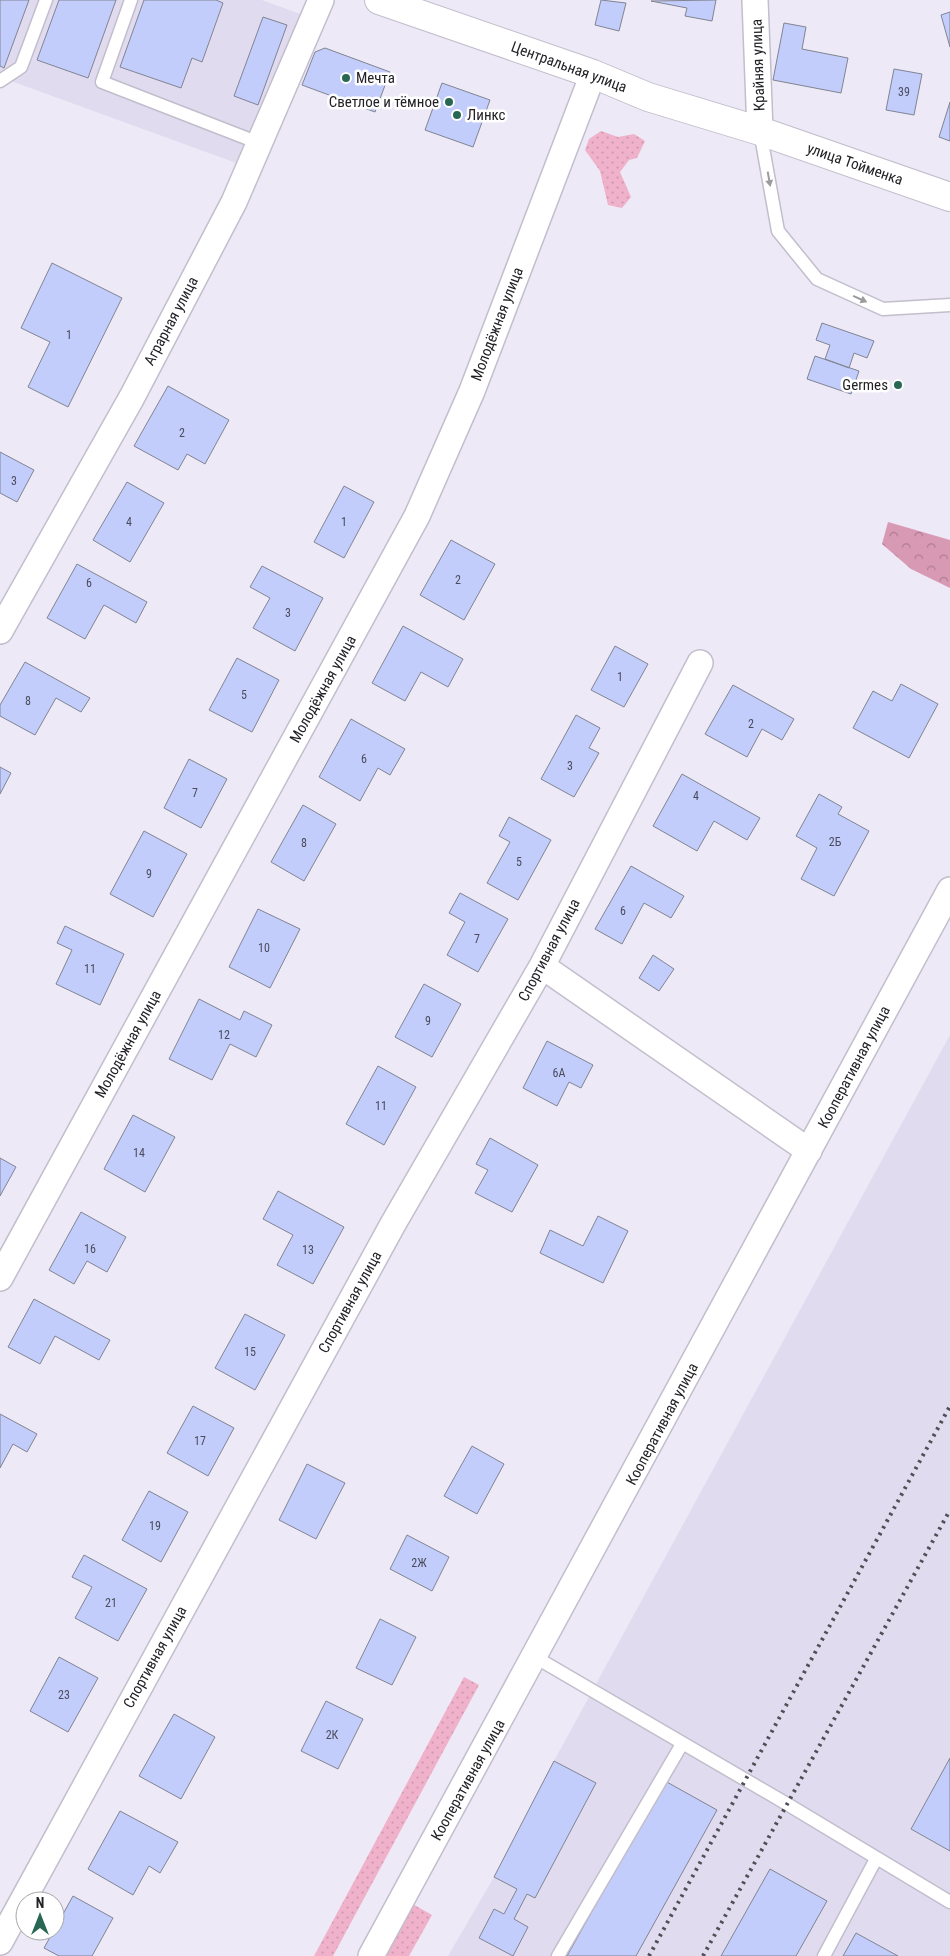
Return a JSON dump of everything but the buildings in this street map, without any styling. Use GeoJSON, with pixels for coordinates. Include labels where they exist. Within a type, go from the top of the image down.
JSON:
{"type":"FeatureCollection","features":[{"type":"Feature","properties":{"kind":"street","name":"Аграрная улица"},"geometry":{"type":"LineString","coordinates":[[0,631],[132,397],[234,202],[321,0]]}},
{"type":"Feature","properties":{"kind":"street","name":"Центральная улица"},"geometry":{"type":"LineString","coordinates":[[379,0],[408,5],[593,74],[648,97],[760,131]]}},
{"type":"Feature","properties":{"kind":"street","name":"Крайняя улица"},"geometry":{"type":"LineString","coordinates":[[755,0],[760,131]]}},
{"type":"Feature","properties":{"kind":"street","name":"Молодёжная улица"},"geometry":{"type":"LineString","coordinates":[[0,1278],[417,516],[472,391],[593,74]]}},
{"type":"Feature","properties":{"kind":"street","name":"улица Тойменка"},"geometry":{"type":"LineString","coordinates":[[760,131],[950,198]]}},
{"type":"Feature","properties":{"kind":"street","name":"Спортивная улица"},"geometry":{"type":"LineString","coordinates":[[0,1942],[388,1233],[542,966],[700,663]]}},
{"type":"Feature","properties":{"kind":"street","name":"Кооперативная улица"},"geometry":{"type":"LineString","coordinates":[[371,1956],[536,1657],[950,890]]}},
{"type":"Feature","properties":{"kind":"street"},"geometry":{"type":"LineString","coordinates":[[542,966],[809,1151]]}},
{"type":"Feature","properties":{"kind":"lane"},"geometry":{"type":"LineString","coordinates":[[0,81],[21,67],[46,0]]}},
{"type":"Feature","properties":{"kind":"lane"},"geometry":{"type":"LineString","coordinates":[[132,0],[102,82],[259,143]]}},
{"type":"Feature","properties":{"kind":"lane"},"geometry":{"type":"LineString","coordinates":[[760,131],[778,231],[817,279],[883,309],[950,305]]}},
{"type":"Feature","properties":{"kind":"lane"},"geometry":{"type":"LineString","coordinates":[[536,1657],[950,1902]]}},
{"type":"Feature","properties":{"kind":"lane"},"geometry":{"type":"LineString","coordinates":[[558,1956],[682,1744]]}},
{"type":"Feature","properties":{"kind":"lane"},"geometry":{"type":"LineString","coordinates":[[824,1956],[876,1858]]}},
{"type":"Feature","properties":{"kind":"shaded area"},"geometry":{"type":"Polygon","coordinates":[[[0,0],[262,0],[300,14],[239,164],[0,77],[0,0]]]}},
{"type":"Feature","properties":{"kind":"shaded area"},"geometry":{"type":"Polygon","coordinates":[[[601,131],[618,137],[634,134],[645,141],[637,158],[629,160],[620,172],[631,197],[622,208],[608,205],[600,171],[585,150],[589,139],[601,131]]]}},
{"type":"Feature","properties":{"kind":"shaded area"},"geometry":{"type":"Polygon","coordinates":[[[950,1035],[950,1956],[448,1956],[494,1877],[554,1761],[950,1035]]]}},
{"type":"Feature","properties":{"kind":"shaded area"},"geometry":{"type":"Polygon","coordinates":[[[464,1677],[479,1685],[333,1956],[314,1956],[464,1677]]]}},
{"type":"Feature","properties":{"kind":"shaded area"},"geometry":{"type":"Polygon","coordinates":[[[409,1902],[432,1915],[409,1956],[380,1956],[409,1902]]]}},
{"type":"Feature","properties":{"kind":"green space"},"geometry":{"type":"Polygon","coordinates":[[[888,522],[950,540],[950,588],[911,569],[882,544],[888,522]]]}},
{"type":"Feature","properties":{"kind":"railway"},"geometry":{"type":"LineString","coordinates":[[649,1956],[950,1406]]}},
{"type":"Feature","properties":{"kind":"railway"},"geometry":{"type":"LineString","coordinates":[[703,1956],[950,1510]]}},
{"type":"Feature","properties":{"kind":"place","name":"Мечта"},"geometry":{"type":"Point","coordinates":[346,78]}},
{"type":"Feature","properties":{"kind":"place","name":"Светлое и тёмное"},"geometry":{"type":"Point","coordinates":[449,102]}},
{"type":"Feature","properties":{"kind":"place","name":"Линкс"},"geometry":{"type":"Point","coordinates":[457,115]}},
{"type":"Feature","properties":{"kind":"place","name":"Germes"},"geometry":{"type":"Point","coordinates":[898,385]}}]}
